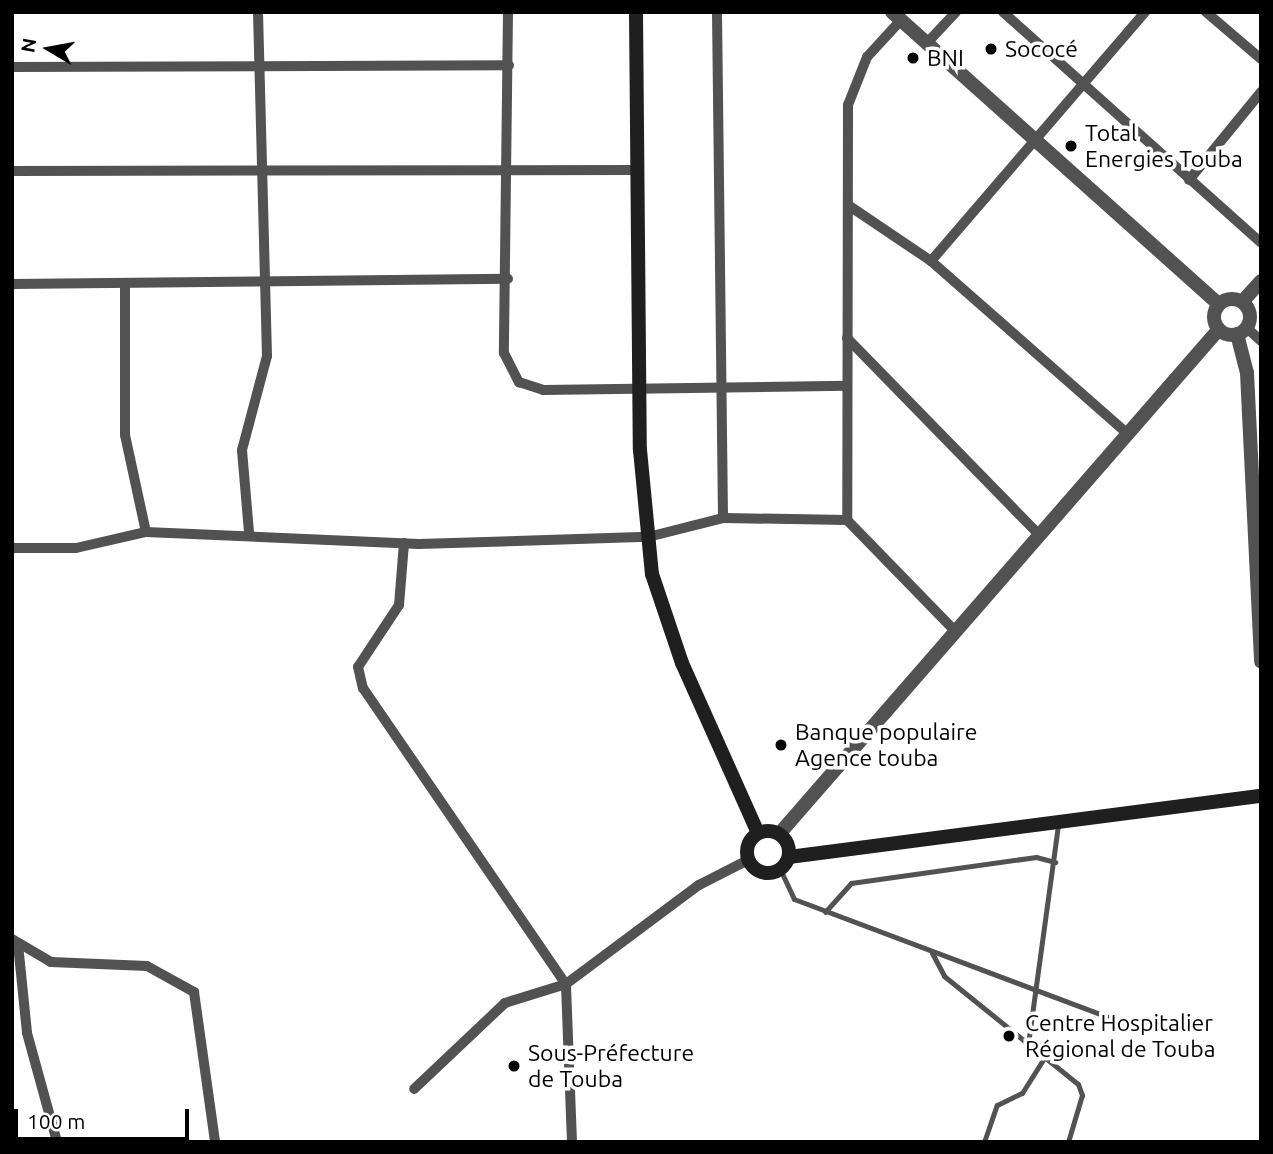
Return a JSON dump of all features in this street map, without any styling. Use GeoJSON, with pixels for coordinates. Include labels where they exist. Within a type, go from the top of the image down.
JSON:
{"type":"FeatureCollection","features":[{"type":"Feature","properties":{"kind":"main road"},"geometry":{"type":"LineString","coordinates":[[636,12],[640,390],[648,537],[664,620],[758,833]]}},
{"type":"Feature","properties":{"kind":"main road"},"geometry":{"type":"LineString","coordinates":[[789,857],[780,833],[758,833],[748,844],[748,860],[758,871],[780,869],[789,857],[1261,796]]}},
{"type":"Feature","properties":{"kind":"street"},"geometry":{"type":"LineString","coordinates":[[249,532],[242,450],[267,356],[267,282],[257,66],[258,12]]}},
{"type":"Feature","properties":{"kind":"street"},"geometry":{"type":"LineString","coordinates":[[508,12],[510,170],[504,353],[519,382],[543,390],[640,390],[724,384],[847,386]]}},
{"type":"Feature","properties":{"kind":"street"},"geometry":{"type":"LineString","coordinates":[[717,12],[724,384],[723,518]]}},
{"type":"Feature","properties":{"kind":"street"},"geometry":{"type":"LineString","coordinates":[[926,44],[956,12]]}},
{"type":"Feature","properties":{"kind":"street"},"geometry":{"type":"LineString","coordinates":[[1003,12],[1261,243]]}},
{"type":"Feature","properties":{"kind":"street"},"geometry":{"type":"LineString","coordinates":[[931,261],[1145,12]]}},
{"type":"Feature","properties":{"kind":"street"},"geometry":{"type":"LineString","coordinates":[[1206,12],[1261,59]]}},
{"type":"Feature","properties":{"kind":"street"},"geometry":{"type":"LineString","coordinates":[[956,632],[847,520],[848,105],[854,80],[896,16],[1219,304],[1243,301],[1261,281]]}},
{"type":"Feature","properties":{"kind":"street"},"geometry":{"type":"LineString","coordinates":[[12,67],[509,65]]}},
{"type":"Feature","properties":{"kind":"street"},"geometry":{"type":"LineString","coordinates":[[1189,180],[1261,92]]}},
{"type":"Feature","properties":{"kind":"street"},"geometry":{"type":"LineString","coordinates":[[12,171],[636,170]]}},
{"type":"Feature","properties":{"kind":"street"},"geometry":{"type":"LineString","coordinates":[[848,205],[931,261],[1128,434]]}},
{"type":"Feature","properties":{"kind":"street"},"geometry":{"type":"LineString","coordinates":[[12,284],[508,279]]}},
{"type":"Feature","properties":{"kind":"street"},"geometry":{"type":"LineString","coordinates":[[125,283],[125,436],[146,532]]}},
{"type":"Feature","properties":{"kind":"street"},"geometry":{"type":"LineString","coordinates":[[1243,301],[1250,314],[1242,331],[1247,373],[1261,663]]}},
{"type":"Feature","properties":{"kind":"street"},"geometry":{"type":"LineString","coordinates":[[1219,304],[1214,317],[1219,329]]}},
{"type":"Feature","properties":{"kind":"street"},"geometry":{"type":"LineString","coordinates":[[780,833],[1219,329]]}},
{"type":"Feature","properties":{"kind":"street"},"geometry":{"type":"LineString","coordinates":[[1219,329],[1242,331],[1261,341]]}},
{"type":"Feature","properties":{"kind":"street"},"geometry":{"type":"LineString","coordinates":[[847,338],[1038,534]]}},
{"type":"Feature","properties":{"kind":"street"},"geometry":{"type":"LineString","coordinates":[[12,548],[76,548],[146,532],[249,532],[404,543],[648,537],[723,518],[847,520]]}},
{"type":"Feature","properties":{"kind":"street"},"geometry":{"type":"LineString","coordinates":[[404,543],[398,605],[358,667],[363,688],[566,984],[572,1142]]}},
{"type":"Feature","properties":{"kind":"street"},"geometry":{"type":"LineString","coordinates":[[414,1089],[505,1003],[566,984],[699,885],[748,860]]}},
{"type":"Feature","properties":{"kind":"street"},"geometry":{"type":"LineString","coordinates":[[57,1142],[27,1034],[15,941],[75,966],[147,966],[194,992],[215,1142]]}},
{"type":"Feature","properties":{"kind":"lane"},"geometry":{"type":"LineString","coordinates":[[1028,1044],[1055,862],[1058,824]]}},
{"type":"Feature","properties":{"kind":"lane"},"geometry":{"type":"LineString","coordinates":[[825,912],[851,883],[1036,857],[1055,862]]}},
{"type":"Feature","properties":{"kind":"lane"},"geometry":{"type":"LineString","coordinates":[[780,869],[793,899],[1124,1023]]}},
{"type":"Feature","properties":{"kind":"lane"},"geometry":{"type":"LineString","coordinates":[[932,953],[944,976],[1078,1084],[1082,1096],[1068,1142]]}},
{"type":"Feature","properties":{"kind":"lane"},"geometry":{"type":"LineString","coordinates":[[984,1142],[997,1105],[1021,1093],[1044,1058]]}},
{"type":"Feature","properties":{"kind":"place","name":"Sococé"},"geometry":{"type":"Point","coordinates":[991,49]}},
{"type":"Feature","properties":{"kind":"place","name":"BNI"},"geometry":{"type":"Point","coordinates":[913,58]}},
{"type":"Feature","properties":{"kind":"place","name":"Total Energies Touba"},"geometry":{"type":"Point","coordinates":[1071,146]}},
{"type":"Feature","properties":{"kind":"place","name":"Banque populaire Agence touba"},"geometry":{"type":"Point","coordinates":[781,745]}},
{"type":"Feature","properties":{"kind":"place","name":"Centre Hospitalier Régional de Touba"},"geometry":{"type":"Point","coordinates":[1009,1036]}},
{"type":"Feature","properties":{"kind":"place","name":"Sous-Préfecture de Touba"},"geometry":{"type":"Point","coordinates":[514,1066]}}]}
